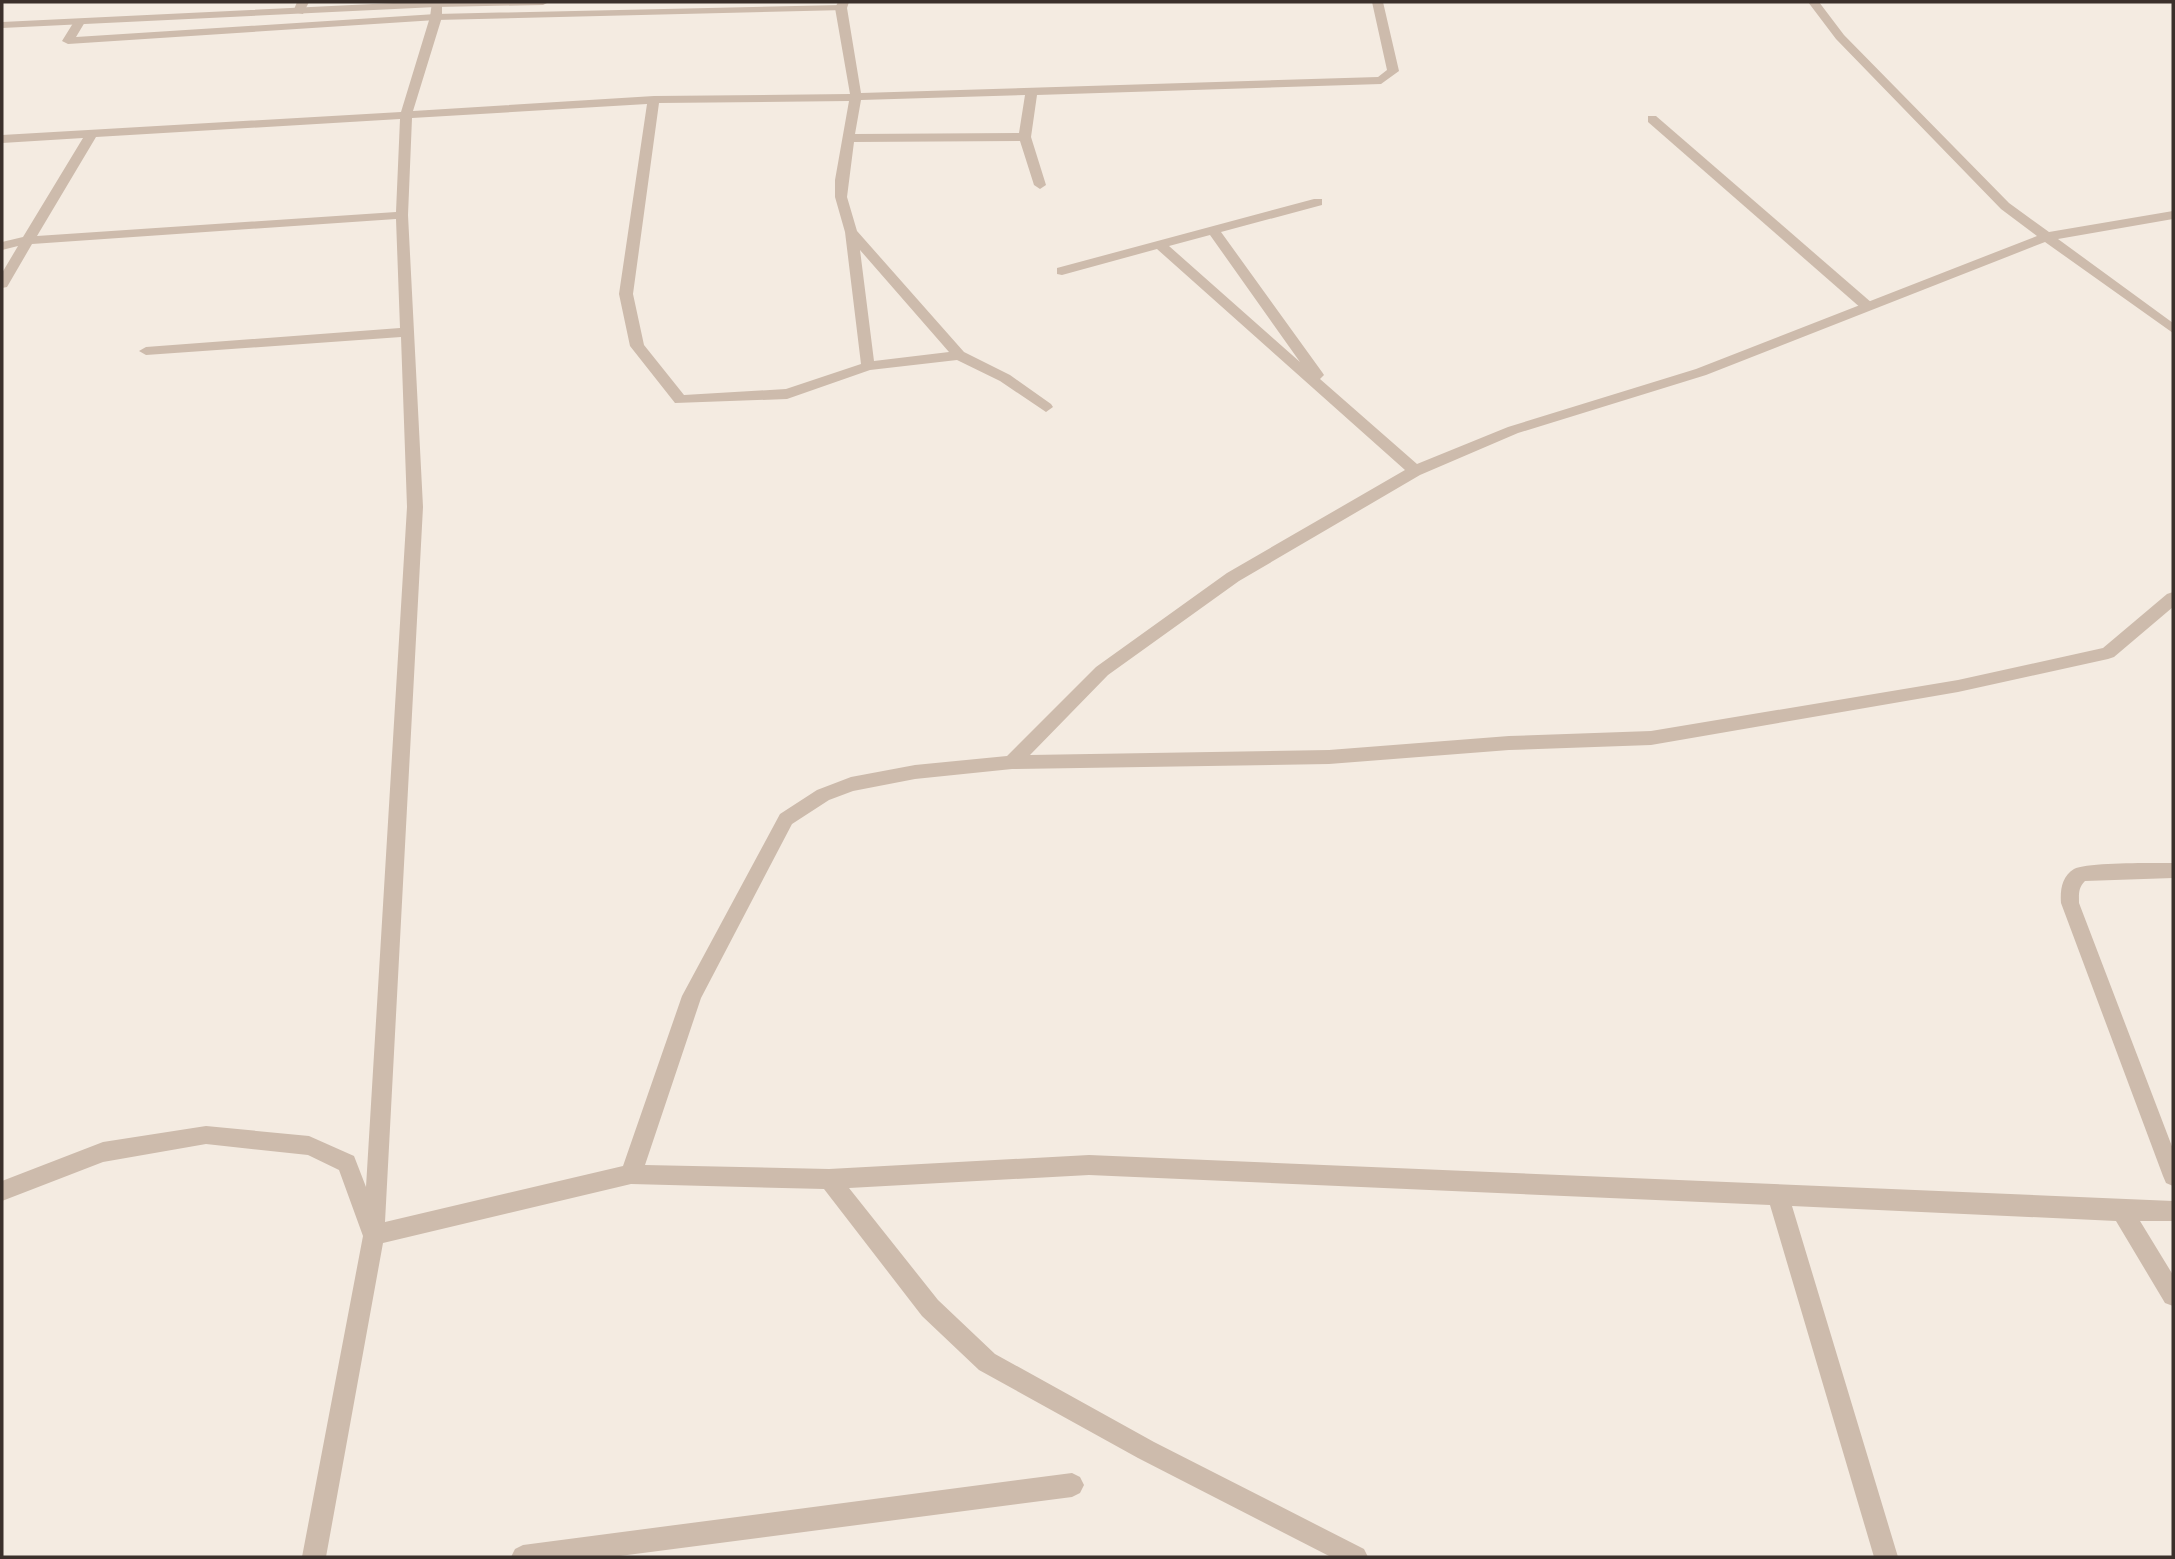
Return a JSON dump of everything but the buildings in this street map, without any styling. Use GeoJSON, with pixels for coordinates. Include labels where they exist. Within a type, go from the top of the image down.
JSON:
{"type":"FeatureCollection","features":[{"type":"Feature","properties":{"kind":"street"},"geometry":{"type":"LineString","coordinates":[[79,22],[68,41],[543,2]]}},
{"type":"Feature","properties":{"kind":"street"},"geometry":{"type":"LineString","coordinates":[[2,139],[654,100],[856,97],[1381,80],[1393,71],[1377,2]]}},
{"type":"Feature","properties":{"kind":"street"},"geometry":{"type":"LineString","coordinates":[[1814,2],[1840,37],[2005,206],[2173,329]]}},
{"type":"Feature","properties":{"kind":"street"},"geometry":{"type":"LineString","coordinates":[[2,25],[301,7],[404,4],[436,10],[842,5],[856,97],[841,197],[851,232],[868,366]]}},
{"type":"Feature","properties":{"kind":"street"},"geometry":{"type":"LineString","coordinates":[[314,1557],[374,1235],[415,507],[402,215],[406,114],[436,10]]}},
{"type":"Feature","properties":{"kind":"street"},"geometry":{"type":"LineString","coordinates":[[1031,92],[1026,137],[1040,185]]}},
{"type":"Feature","properties":{"kind":"street"},"geometry":{"type":"LineString","coordinates":[[654,100],[626,294],[637,346],[681,400],[787,394],[868,366],[959,355]]}},
{"type":"Feature","properties":{"kind":"street"},"geometry":{"type":"LineString","coordinates":[[1651,119],[1867,306]]}},
{"type":"Feature","properties":{"kind":"street"},"geometry":{"type":"LineString","coordinates":[[2,284],[25,241],[92,133]]}},
{"type":"Feature","properties":{"kind":"street"},"geometry":{"type":"LineString","coordinates":[[849,138],[1026,137]]}},
{"type":"Feature","properties":{"kind":"street"},"geometry":{"type":"LineString","coordinates":[[1062,271],[1318,202]]}},
{"type":"Feature","properties":{"kind":"street"},"geometry":{"type":"LineString","coordinates":[[2,246],[25,241],[402,215]]}},
{"type":"Feature","properties":{"kind":"street"},"geometry":{"type":"LineString","coordinates":[[1012,762],[1102,671],[1222,585],[1415,471],[1513,430],[1701,372],[2045,237],[2173,215]]}},
{"type":"Feature","properties":{"kind":"street"},"geometry":{"type":"LineString","coordinates":[[1213,230],[1336,401]]}},
{"type":"Feature","properties":{"kind":"street"},"geometry":{"type":"LineString","coordinates":[[851,232],[959,355],[1005,378],[1046,407]]}},
{"type":"Feature","properties":{"kind":"street"},"geometry":{"type":"LineString","coordinates":[[1160,245],[1415,471]]}},
{"type":"Feature","properties":{"kind":"street"},"geometry":{"type":"LineString","coordinates":[[146,351],[407,331]]}},
{"type":"Feature","properties":{"kind":"street"},"geometry":{"type":"LineString","coordinates":[[631,1174],[692,996],[786,819],[824,795],[851,784],[915,772],[1012,762],[1329,757],[1508,743],[1651,738],[1958,686],[2108,653],[2173,598]]}},
{"type":"Feature","properties":{"kind":"street"},"geometry":{"type":"LineString","coordinates":[[2173,870],[2081,874],[2073,880],[2069,889],[2070,902],[2173,1176]]}},
{"type":"Feature","properties":{"kind":"street"},"geometry":{"type":"LineString","coordinates":[[2,1191],[103,1152],[206,1135],[309,1146],[347,1163],[374,1235]]}},
{"type":"Feature","properties":{"kind":"street"},"geometry":{"type":"LineString","coordinates":[[374,1235],[631,1174],[829,1179],[1089,1165],[2122,1211],[2173,1211]]}},
{"type":"Feature","properties":{"kind":"street"},"geometry":{"type":"LineString","coordinates":[[829,1179],[930,1308],[987,1362],[1146,1450],[1356,1557]]}},
{"type":"Feature","properties":{"kind":"street"},"geometry":{"type":"LineString","coordinates":[[1778,1196],[1886,1557]]}},
{"type":"Feature","properties":{"kind":"street"},"geometry":{"type":"LineString","coordinates":[[2122,1211],[2173,1295]]}},
{"type":"Feature","properties":{"kind":"street"},"geometry":{"type":"LineString","coordinates":[[523,1557],[1072,1485]]}}]}
